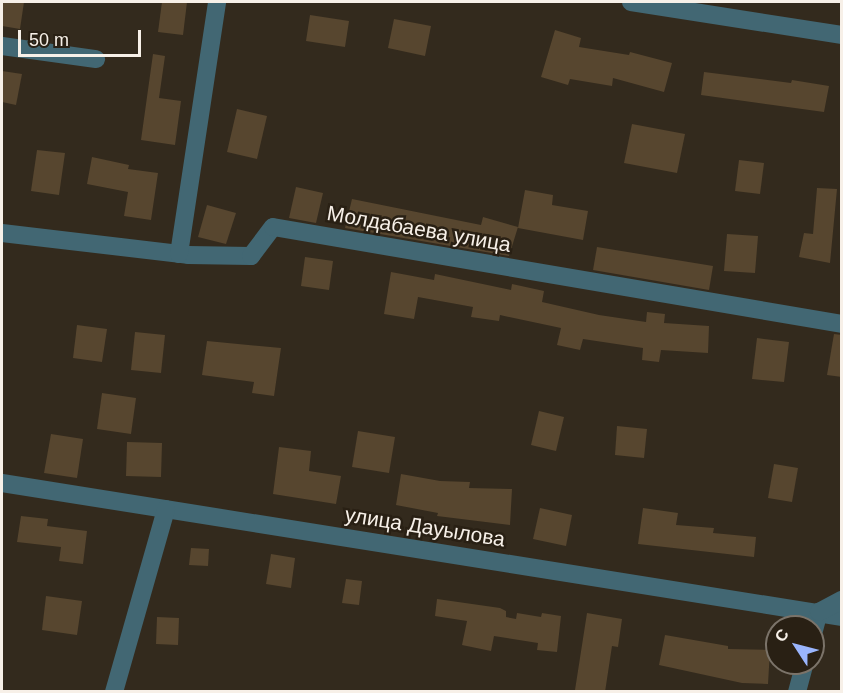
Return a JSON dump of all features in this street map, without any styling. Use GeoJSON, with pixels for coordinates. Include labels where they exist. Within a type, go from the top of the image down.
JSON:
{"type":"FeatureCollection","features":[{"type":"Feature","properties":{"kind":"street"},"geometry":{"type":"LineString","coordinates":[[179,254],[217,2]]}},
{"type":"Feature","properties":{"kind":"street"},"geometry":{"type":"LineString","coordinates":[[631,2],[842,35]]}},
{"type":"Feature","properties":{"kind":"street"},"geometry":{"type":"LineString","coordinates":[[2,46],[96,59]]}},
{"type":"Feature","properties":{"kind":"street","name":"Молдабаева улица"},"geometry":{"type":"LineString","coordinates":[[2,233],[179,254],[251,256],[273,227],[842,324]]}},
{"type":"Feature","properties":{"kind":"street","name":"улица Дауылова"},"geometry":{"type":"LineString","coordinates":[[2,483],[842,617]]}},
{"type":"Feature","properties":{"kind":"street"},"geometry":{"type":"LineString","coordinates":[[114,692],[166,509]]}},
{"type":"Feature","properties":{"kind":"street"},"geometry":{"type":"LineString","coordinates":[[818,615],[819,612],[842,600]]}},
{"type":"Feature","properties":{"kind":"street"},"geometry":{"type":"LineString","coordinates":[[797,692],[802,675]]}},
{"type":"Feature","properties":{"kind":"building"},"geometry":{"type":"Polygon","coordinates":[[[2,2],[24,2],[20,29],[2,26],[2,2]]]}},
{"type":"Feature","properties":{"kind":"building"},"geometry":{"type":"Polygon","coordinates":[[[162,2],[187,2],[183,35],[158,32],[162,2]]]}},
{"type":"Feature","properties":{"kind":"building"},"geometry":{"type":"Polygon","coordinates":[[[310,15],[349,21],[345,47],[306,41],[310,15]]]}},
{"type":"Feature","properties":{"kind":"building"},"geometry":{"type":"Polygon","coordinates":[[[394,19],[431,26],[425,56],[388,48],[394,19]]]}},
{"type":"Feature","properties":{"kind":"building"},"geometry":{"type":"Polygon","coordinates":[[[555,30],[581,38],[579,47],[629,55],[630,52],[672,63],[664,92],[613,78],[612,86],[570,79],[568,85],[541,77],[555,30]]]}},
{"type":"Feature","properties":{"kind":"building"},"geometry":{"type":"Polygon","coordinates":[[[153,54],[165,56],[159,98],[181,101],[175,145],[141,140],[153,54]]]}},
{"type":"Feature","properties":{"kind":"building"},"geometry":{"type":"Polygon","coordinates":[[[2,71],[22,74],[16,105],[2,102],[2,71]]]}},
{"type":"Feature","properties":{"kind":"building"},"geometry":{"type":"Polygon","coordinates":[[[704,72],[791,83],[792,80],[829,86],[824,112],[701,95],[704,72]]]}},
{"type":"Feature","properties":{"kind":"building"},"geometry":{"type":"Polygon","coordinates":[[[237,109],[267,116],[257,159],[227,152],[237,109]]]}},
{"type":"Feature","properties":{"kind":"building"},"geometry":{"type":"Polygon","coordinates":[[[632,124],[685,134],[677,173],[624,163],[632,124]]]}},
{"type":"Feature","properties":{"kind":"building"},"geometry":{"type":"Polygon","coordinates":[[[37,150],[65,153],[59,195],[31,191],[37,150]]]}},
{"type":"Feature","properties":{"kind":"building"},"geometry":{"type":"Polygon","coordinates":[[[92,157],[129,165],[128,169],[158,173],[151,220],[124,216],[128,192],[87,184],[92,157]]]}},
{"type":"Feature","properties":{"kind":"building"},"geometry":{"type":"Polygon","coordinates":[[[739,160],[764,163],[760,194],[735,191],[739,160]]]}},
{"type":"Feature","properties":{"kind":"building"},"geometry":{"type":"Polygon","coordinates":[[[296,187],[323,193],[316,223],[289,218],[296,187]]]}},
{"type":"Feature","properties":{"kind":"building"},"geometry":{"type":"Polygon","coordinates":[[[817,188],[837,189],[830,263],[799,257],[804,233],[813,234],[817,188]]]}},
{"type":"Feature","properties":{"kind":"building"},"geometry":{"type":"Polygon","coordinates":[[[525,190],[553,195],[552,205],[588,211],[583,240],[518,228],[525,190]]]}},
{"type":"Feature","properties":{"kind":"building"},"geometry":{"type":"Polygon","coordinates":[[[352,199],[481,225],[483,217],[518,227],[509,256],[345,228],[352,199]]]}},
{"type":"Feature","properties":{"kind":"building"},"geometry":{"type":"Polygon","coordinates":[[[207,205],[236,213],[226,244],[198,237],[207,205]]]}},
{"type":"Feature","properties":{"kind":"building"},"geometry":{"type":"Polygon","coordinates":[[[727,234],[758,236],[755,273],[724,271],[727,234]]]}},
{"type":"Feature","properties":{"kind":"building"},"geometry":{"type":"Polygon","coordinates":[[[597,247],[713,266],[709,290],[593,270],[597,247]]]}},
{"type":"Feature","properties":{"kind":"building"},"geometry":{"type":"Polygon","coordinates":[[[305,257],[333,261],[329,290],[301,286],[305,257]]]}},
{"type":"Feature","properties":{"kind":"building"},"geometry":{"type":"Polygon","coordinates":[[[391,272],[434,280],[435,274],[511,290],[512,284],[544,291],[542,302],[599,315],[646,322],[647,312],[665,314],[664,323],[709,326],[708,353],[661,350],[659,362],[642,360],[643,348],[583,339],[580,350],[557,345],[561,328],[500,315],[499,321],[471,317],[473,307],[418,297],[414,319],[384,314],[391,272]]]}},
{"type":"Feature","properties":{"kind":"building"},"geometry":{"type":"Polygon","coordinates":[[[77,325],[107,329],[102,362],[73,358],[77,325]]]}},
{"type":"Feature","properties":{"kind":"building"},"geometry":{"type":"Polygon","coordinates":[[[135,332],[165,335],[161,373],[131,370],[135,332]]]}},
{"type":"Feature","properties":{"kind":"building"},"geometry":{"type":"Polygon","coordinates":[[[834,334],[842,335],[842,377],[827,375],[834,334]]]}},
{"type":"Feature","properties":{"kind":"building"},"geometry":{"type":"Polygon","coordinates":[[[757,338],[789,342],[784,382],[752,379],[757,338]]]}},
{"type":"Feature","properties":{"kind":"building"},"geometry":{"type":"Polygon","coordinates":[[[207,341],[281,348],[274,396],[252,393],[254,382],[202,375],[207,341]]]}},
{"type":"Feature","properties":{"kind":"building"},"geometry":{"type":"Polygon","coordinates":[[[102,393],[136,398],[131,434],[97,429],[102,393]]]}},
{"type":"Feature","properties":{"kind":"building"},"geometry":{"type":"Polygon","coordinates":[[[539,411],[564,417],[556,451],[531,445],[539,411]]]}},
{"type":"Feature","properties":{"kind":"building"},"geometry":{"type":"Polygon","coordinates":[[[617,426],[647,429],[644,458],[615,455],[617,426]]]}},
{"type":"Feature","properties":{"kind":"building"},"geometry":{"type":"Polygon","coordinates":[[[358,431],[395,437],[389,473],[352,467],[358,431]]]}},
{"type":"Feature","properties":{"kind":"building"},"geometry":{"type":"Polygon","coordinates":[[[51,434],[83,439],[77,478],[44,473],[51,434]]]}},
{"type":"Feature","properties":{"kind":"building"},"geometry":{"type":"Polygon","coordinates":[[[127,442],[162,443],[161,477],[126,476],[127,442]]]}},
{"type":"Feature","properties":{"kind":"building"},"geometry":{"type":"Polygon","coordinates":[[[279,447],[311,451],[309,471],[341,476],[336,504],[273,494],[279,447]]]}},
{"type":"Feature","properties":{"kind":"building"},"geometry":{"type":"Polygon","coordinates":[[[774,464],[798,468],[792,502],[768,498],[774,464]]]}},
{"type":"Feature","properties":{"kind":"building"},"geometry":{"type":"Polygon","coordinates":[[[401,474],[440,481],[470,482],[469,488],[512,489],[510,525],[437,516],[438,513],[396,505],[401,474]]]}},
{"type":"Feature","properties":{"kind":"building"},"geometry":{"type":"Polygon","coordinates":[[[540,508],[572,515],[566,546],[533,539],[540,508]]]}},
{"type":"Feature","properties":{"kind":"building"},"geometry":{"type":"Polygon","coordinates":[[[643,508],[678,513],[676,525],[714,528],[713,533],[756,537],[754,557],[638,544],[643,508]]]}},
{"type":"Feature","properties":{"kind":"building"},"geometry":{"type":"Polygon","coordinates":[[[21,516],[48,519],[47,526],[87,531],[83,564],[59,561],[61,547],[17,542],[21,516]]]}},
{"type":"Feature","properties":{"kind":"building"},"geometry":{"type":"Polygon","coordinates":[[[191,548],[209,549],[208,566],[189,565],[191,548]]]}},
{"type":"Feature","properties":{"kind":"building"},"geometry":{"type":"Polygon","coordinates":[[[271,554],[295,558],[291,588],[266,584],[271,554]]]}},
{"type":"Feature","properties":{"kind":"building"},"geometry":{"type":"Polygon","coordinates":[[[346,579],[362,581],[359,605],[342,603],[346,579]]]}},
{"type":"Feature","properties":{"kind":"building"},"geometry":{"type":"Polygon","coordinates":[[[46,596],[82,601],[77,635],[42,630],[46,596]]]}},
{"type":"Feature","properties":{"kind":"building"},"geometry":{"type":"Polygon","coordinates":[[[437,599],[500,608],[506,611],[506,617],[516,619],[517,613],[541,617],[542,613],[561,616],[557,652],[537,650],[538,643],[494,636],[491,651],[462,645],[467,621],[435,616],[437,599]]]}},
{"type":"Feature","properties":{"kind":"building"},"geometry":{"type":"Polygon","coordinates":[[[587,613],[622,619],[618,647],[612,646],[605,692],[575,690],[587,613]]]}},
{"type":"Feature","properties":{"kind":"building"},"geometry":{"type":"Polygon","coordinates":[[[157,617],[179,618],[178,645],[156,644],[157,617]]]}},
{"type":"Feature","properties":{"kind":"building"},"geometry":{"type":"Polygon","coordinates":[[[665,635],[728,646],[728,649],[765,650],[765,675],[769,675],[768,684],[742,683],[659,665],[665,635]]]}}]}
